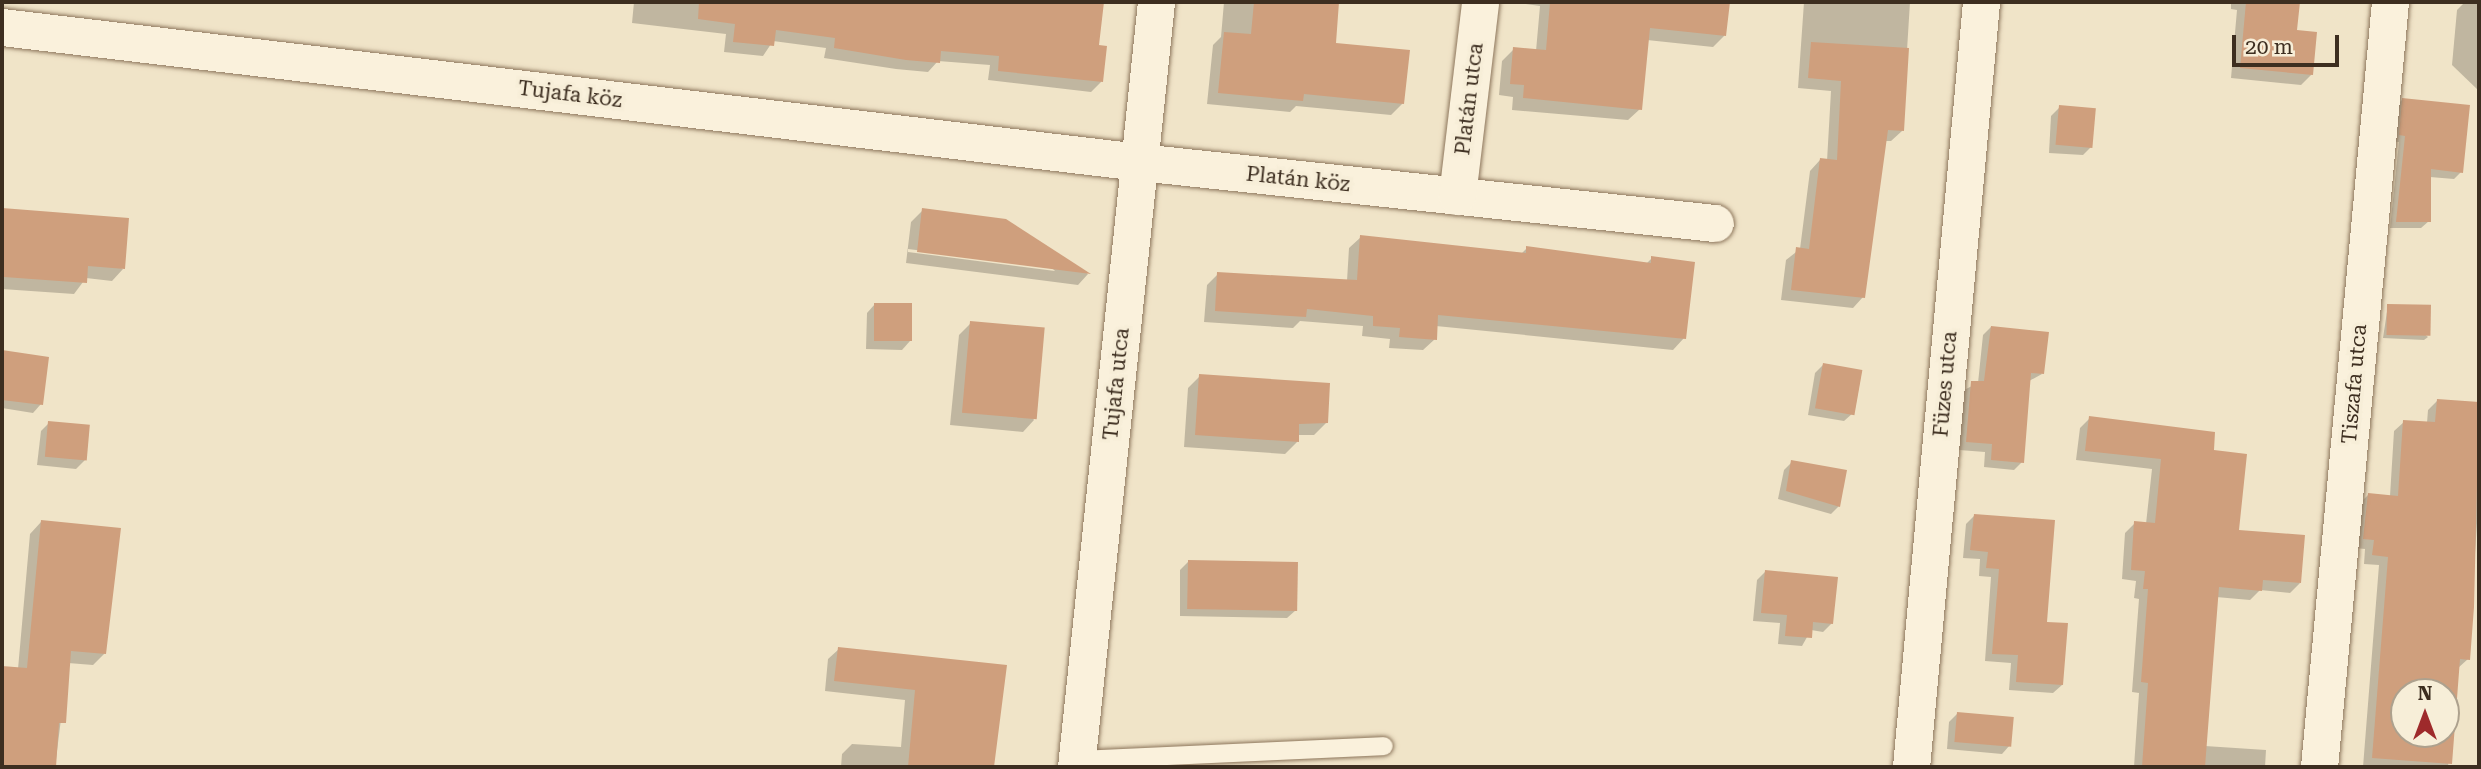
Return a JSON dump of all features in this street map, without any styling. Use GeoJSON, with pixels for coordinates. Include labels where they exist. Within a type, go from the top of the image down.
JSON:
{"type":"FeatureCollection","features":[{"type":"Feature","properties":{"kind":"street","name":"Tujafa utca"},"geometry":{"type":"LineString","coordinates":[[1076,764],[1156,2]]}},
{"type":"Feature","properties":{"kind":"street","name":"Platán utca"},"geometry":{"type":"LineString","coordinates":[[1457,196],[1480,2]]}},
{"type":"Feature","properties":{"kind":"street","name":"Füzes utca"},"geometry":{"type":"LineString","coordinates":[[1911,767],[1981,2]]}},
{"type":"Feature","properties":{"kind":"street","name":"Tiszafa utca"},"geometry":{"type":"LineString","coordinates":[[2319,767],[2390,2]]}},
{"type":"Feature","properties":{"kind":"street","name":"Tujafa köz"},"geometry":{"type":"LineString","coordinates":[[2,27],[1139,162]]}},
{"type":"Feature","properties":{"kind":"street","name":"Platán köz"},"geometry":{"type":"LineString","coordinates":[[1139,162],[1715,223]]}},
{"type":"Feature","properties":{"kind":"lane"},"geometry":{"type":"LineString","coordinates":[[1076,764],[1384,746]]}},
{"type":"Feature","properties":{"kind":"building"},"geometry":{"type":"Polygon","coordinates":[[[699,2],[1104,2],[1099,45],[1107,46],[1103,82],[998,71],[999,56],[941,51],[940,63],[906,60],[834,48],[835,38],[776,30],[774,46],[733,42],[735,24],[698,19],[699,2]]]}},
{"type":"Feature","properties":{"kind":"building"},"geometry":{"type":"Polygon","coordinates":[[[1254,2],[1339,2],[1336,43],[1410,50],[1404,104],[1304,94],[1303,101],[1218,93],[1224,32],[1251,34],[1254,2]]]}},
{"type":"Feature","properties":{"kind":"building"},"geometry":{"type":"Polygon","coordinates":[[[1550,2],[1730,2],[1726,36],[1650,28],[1642,110],[1523,98],[1524,85],[1510,84],[1513,47],[1546,50],[1550,2]]]}},
{"type":"Feature","properties":{"kind":"building"},"geometry":{"type":"Polygon","coordinates":[[[2246,2],[2300,2],[2297,30],[2317,32],[2313,75],[2240,68],[2246,2]]]}},
{"type":"Feature","properties":{"kind":"building"},"geometry":{"type":"Polygon","coordinates":[[[1811,42],[1909,48],[1904,131],[1888,130],[1865,298],[1791,290],[1796,247],[1809,249],[1820,158],[1837,160],[1841,81],[1808,78],[1811,42]]]}},
{"type":"Feature","properties":{"kind":"building"},"geometry":{"type":"Polygon","coordinates":[[[2402,98],[2470,105],[2463,173],[2431,169],[2431,222],[2396,222],[2405,136],[2399,135],[2402,98]]]}},
{"type":"Feature","properties":{"kind":"building"},"geometry":{"type":"Polygon","coordinates":[[[2059,105],[2096,108],[2092,148],[2056,145],[2059,105]]]}},
{"type":"Feature","properties":{"kind":"building"},"geometry":{"type":"Polygon","coordinates":[[[2,208],[129,218],[125,269],[88,266],[87,283],[4,277],[2,208]]]}},
{"type":"Feature","properties":{"kind":"building"},"geometry":{"type":"Polygon","coordinates":[[[922,208],[1006,219],[1091,274],[917,252],[922,208]]]}},
{"type":"Feature","properties":{"kind":"building"},"geometry":{"type":"Polygon","coordinates":[[[1360,235],[1526,253],[1526,246],[1651,263],[1651,256],[1695,262],[1686,339],[1438,315],[1437,340],[1399,337],[1400,328],[1373,326],[1373,316],[1307,309],[1306,317],[1215,311],[1217,272],[1357,280],[1360,235]]]}},
{"type":"Feature","properties":{"kind":"building"},"geometry":{"type":"Polygon","coordinates":[[[874,303],[912,303],[912,341],[874,341],[874,303]]]}},
{"type":"Feature","properties":{"kind":"building"},"geometry":{"type":"Polygon","coordinates":[[[2387,304],[2431,305],[2430,336],[2386,335],[2387,304]]]}},
{"type":"Feature","properties":{"kind":"building"},"geometry":{"type":"Polygon","coordinates":[[[970,321],[1045,328],[1037,419],[962,413],[970,321]]]}},
{"type":"Feature","properties":{"kind":"building"},"geometry":{"type":"Polygon","coordinates":[[[1991,326],[2049,332],[2044,374],[2031,373],[2024,463],[1991,460],[1992,444],[1966,442],[1971,381],[1984,381],[1991,326]]]}},
{"type":"Feature","properties":{"kind":"building"},"geometry":{"type":"Polygon","coordinates":[[[2,350],[49,357],[43,405],[2,400],[2,350]]]}},
{"type":"Feature","properties":{"kind":"building"},"geometry":{"type":"Polygon","coordinates":[[[1823,363],[1862,370],[1854,415],[1815,408],[1823,363]]]}},
{"type":"Feature","properties":{"kind":"building"},"geometry":{"type":"Polygon","coordinates":[[[1199,374],[1330,383],[1328,423],[1299,424],[1299,442],[1195,435],[1199,374]]]}},
{"type":"Feature","properties":{"kind":"building"},"geometry":{"type":"Polygon","coordinates":[[[2437,399],[2479,402],[2474,607],[2470,660],[2460,659],[2459,678],[2390,678],[2390,748],[2453,748],[2452,764],[2372,758],[2388,557],[2372,555],[2374,540],[2363,539],[2368,493],[2398,496],[2403,420],[2435,422],[2437,399]]]}},
{"type":"Feature","properties":{"kind":"building"},"geometry":{"type":"Polygon","coordinates":[[[2089,416],[2215,432],[2214,450],[2247,454],[2239,530],[2305,535],[2301,583],[2263,580],[2262,591],[2219,587],[2205,767],[2142,767],[2148,683],[2141,682],[2148,589],[2143,589],[2145,571],[2131,570],[2134,521],[2155,523],[2161,459],[2085,451],[2089,416]]]}},
{"type":"Feature","properties":{"kind":"building"},"geometry":{"type":"Polygon","coordinates":[[[48,421],[90,425],[87,461],[45,457],[48,421]]]}},
{"type":"Feature","properties":{"kind":"building"},"geometry":{"type":"Polygon","coordinates":[[[1791,460],[1847,470],[1840,507],[1786,491],[1791,460]]]}},
{"type":"Feature","properties":{"kind":"building"},"geometry":{"type":"Polygon","coordinates":[[[1974,514],[2055,520],[2047,622],[2068,623],[2063,685],[2016,682],[2018,655],[1992,654],[1999,569],[1986,568],[1988,552],[1970,550],[1974,514]]]}},
{"type":"Feature","properties":{"kind":"building"},"geometry":{"type":"Polygon","coordinates":[[[41,520],[121,528],[106,654],[71,651],[66,723],[59,723],[56,767],[2,767],[2,666],[27,668],[41,520]]]}},
{"type":"Feature","properties":{"kind":"building"},"geometry":{"type":"Polygon","coordinates":[[[1188,560],[1298,562],[1297,611],[1187,609],[1188,560]]]}},
{"type":"Feature","properties":{"kind":"building"},"geometry":{"type":"Polygon","coordinates":[[[1765,570],[1838,577],[1833,624],[1813,622],[1812,638],[1785,636],[1787,615],[1761,613],[1765,570]]]}},
{"type":"Feature","properties":{"kind":"building"},"geometry":{"type":"Polygon","coordinates":[[[838,647],[1007,665],[994,767],[908,767],[915,690],[834,681],[838,647]]]}},
{"type":"Feature","properties":{"kind":"building"},"geometry":{"type":"Polygon","coordinates":[[[1957,712],[2014,717],[2011,747],[1954,742],[1957,712]]]}}]}
